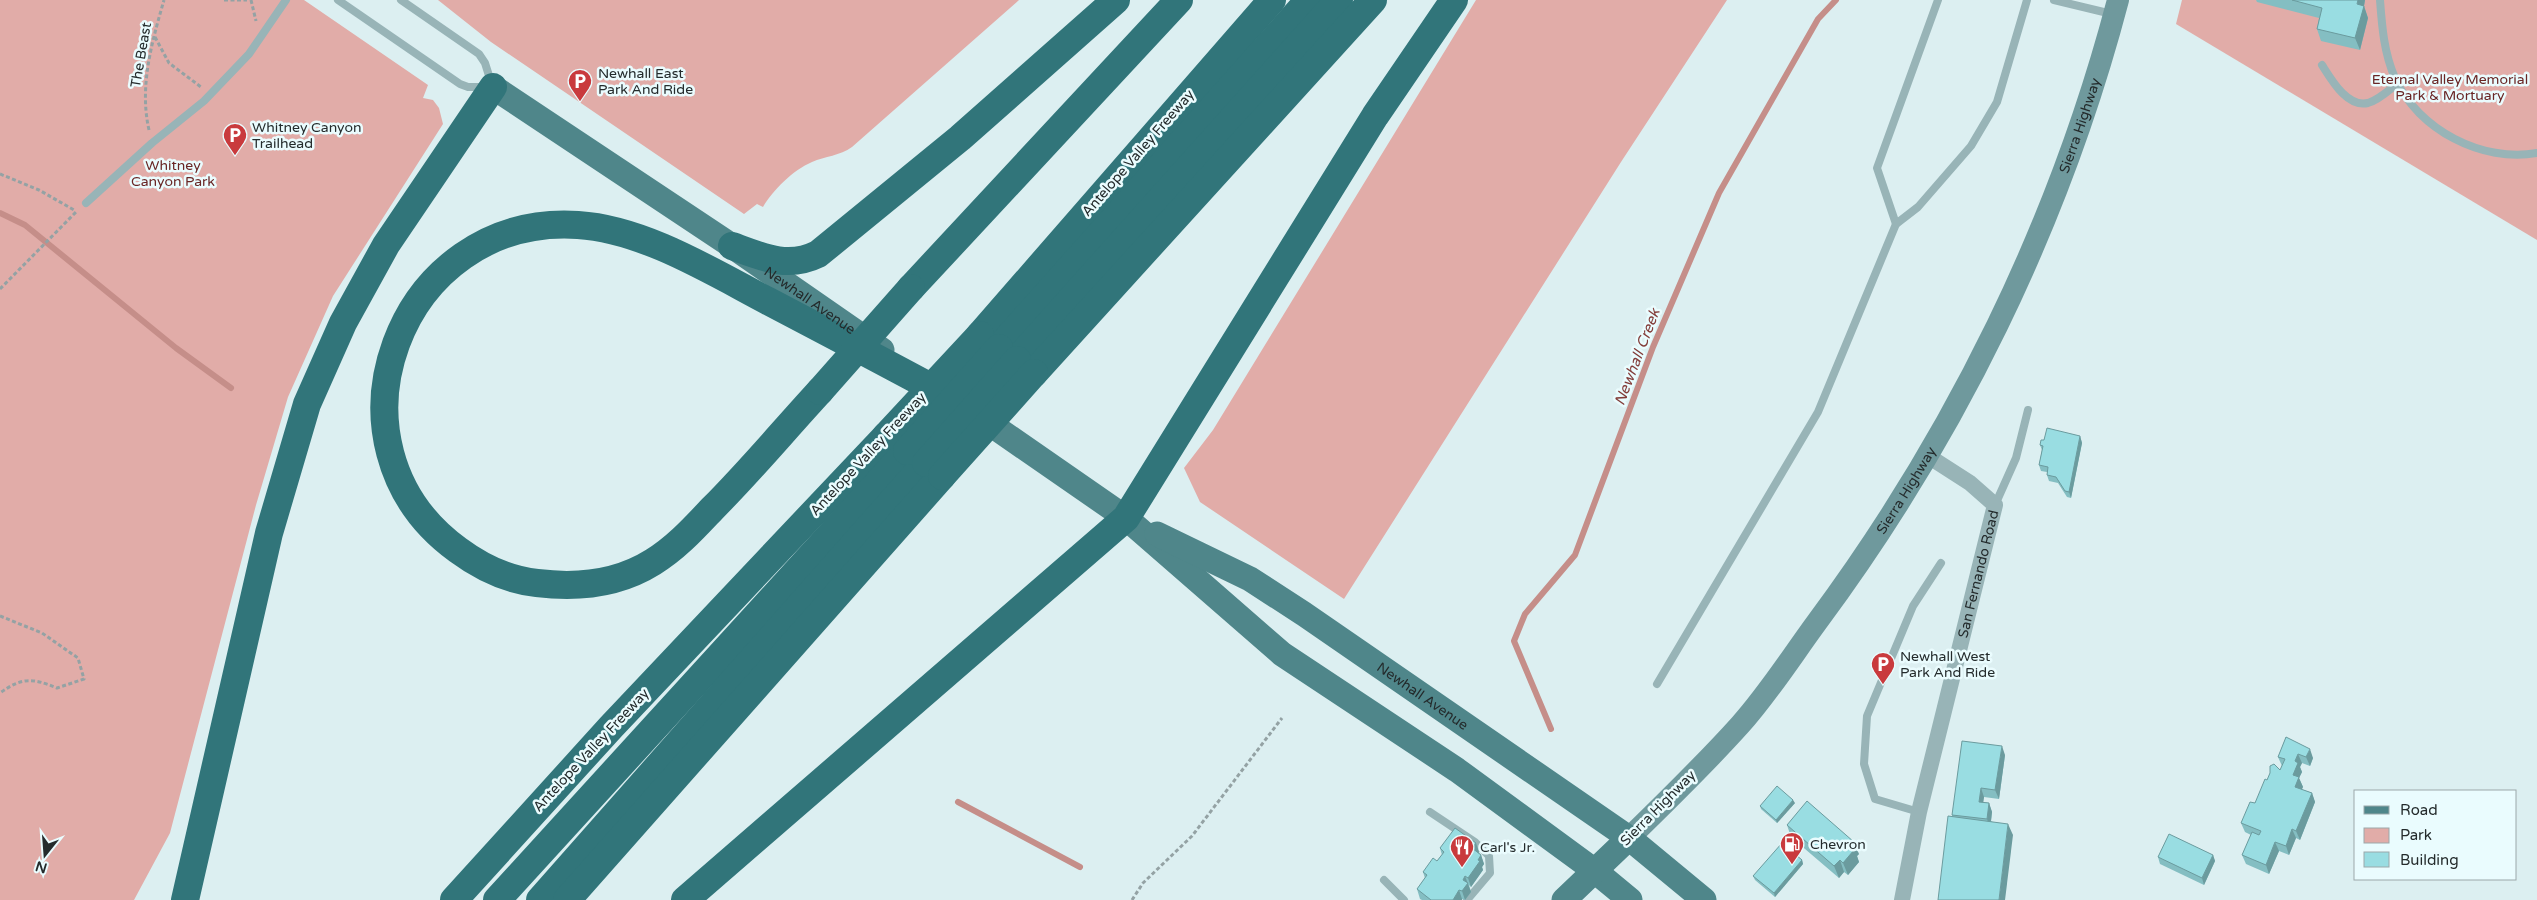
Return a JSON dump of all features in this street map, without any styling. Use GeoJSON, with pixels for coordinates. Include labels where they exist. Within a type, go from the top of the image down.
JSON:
{"type":"FeatureCollection","features":[{"type":"Feature","properties":{"kind":"highway"},"geometry":{"type":"LineString","coordinates":[[732,246],[772,260],[790,262],[806,260],[818,254],[960,138],[1116,0]]}},
{"type":"Feature","properties":{"kind":"highway"},"geometry":{"type":"LineString","coordinates":[[954,399],[678,255],[609,230],[578,225],[545,226],[514,232],[484,243],[457,259],[433,281],[413,306],[398,334],[388,365],[384,395],[386,428],[392,459],[404,489],[422,517],[444,540],[471,560],[499,574],[529,582],[560,586],[592,584],[624,576],[651,563],[679,543],[725,496],[820,391],[911,288],[1179,0]]}},
{"type":"Feature","properties":{"kind":"highway","name":"Antelope Valley Freeway"},"geometry":{"type":"LineString","coordinates":[[454,900],[611,727],[915,456],[1007,354],[1272,0]]}},
{"type":"Feature","properties":{"kind":"highway"},"geometry":{"type":"LineString","coordinates":[[1007,354],[1309,0]]}},
{"type":"Feature","properties":{"kind":"highway"},"geometry":{"type":"LineString","coordinates":[[1007,354],[1339,0]]}},
{"type":"Feature","properties":{"kind":"highway","name":"Antelope Valley Freeway"},"geometry":{"type":"LineString","coordinates":[[567,900],[915,456],[1007,354],[1373,0]]}},
{"type":"Feature","properties":{"kind":"highway"},"geometry":{"type":"LineString","coordinates":[[685,900],[1126,518],[1375,116],[1454,0]]}},
{"type":"Feature","properties":{"kind":"highway"},"geometry":{"type":"LineString","coordinates":[[185,900],[269,533],[307,404],[343,322],[381,252],[493,87]]}},
{"type":"Feature","properties":{"kind":"highway"},"geometry":{"type":"LineString","coordinates":[[497,900],[915,456]]}},
{"type":"Feature","properties":{"kind":"highway"},"geometry":{"type":"LineString","coordinates":[[540,900],[915,456]]}},
{"type":"Feature","properties":{"kind":"main road","name":"Sierra Highway"},"geometry":{"type":"LineString","coordinates":[[1564,900],[1629,838],[1741,724],[1866,557],[1928,456],[2010,302],[2067,166],[2116,7]]}},
{"type":"Feature","properties":{"kind":"main road","name":"Newhall Avenue"},"geometry":{"type":"LineString","coordinates":[[493,87],[732,246],[1126,518],[1282,654],[1458,770],[1595,871],[1630,900]]}},
{"type":"Feature","properties":{"kind":"main road","name":"Newhall Avenue"},"geometry":{"type":"LineString","coordinates":[[1126,518],[1250,580],[1629,838],[1704,900]]}},
{"type":"Feature","properties":{"kind":"street","name":"San Fernando Road"},"geometry":{"type":"LineString","coordinates":[[1902,900],[1919,812],[1979,562],[1995,505],[1970,483],[1928,456]]}},
{"type":"Feature","properties":{"kind":"lane"},"geometry":{"type":"LineString","coordinates":[[86,203],[152,143],[213,92],[248,54],[286,0]]}},
{"type":"Feature","properties":{"kind":"lane"},"geometry":{"type":"LineString","coordinates":[[338,0],[460,84],[473,88],[493,87],[485,63],[479,54],[401,0]]}},
{"type":"Feature","properties":{"kind":"lane"},"geometry":{"type":"LineString","coordinates":[[1896,224],[1877,168],[1938,0]]}},
{"type":"Feature","properties":{"kind":"lane"},"geometry":{"type":"LineString","coordinates":[[1657,684],[1818,412],[1896,224],[1918,207],[1971,146],[1997,102],[2027,0]]}},
{"type":"Feature","properties":{"kind":"lane"},"geometry":{"type":"LineString","coordinates":[[2054,0],[2116,7]]}},
{"type":"Feature","properties":{"kind":"lane"},"geometry":{"type":"LineString","coordinates":[[2380,0],[2386,54],[2398,84],[2413,106],[2437,128],[2466,145],[2517,157],[2537,153]]}},
{"type":"Feature","properties":{"kind":"lane"},"geometry":{"type":"LineString","coordinates":[[2322,65],[2337,88],[2352,100],[2362,103],[2369,103],[2398,84]]}},
{"type":"Feature","properties":{"kind":"lane"},"geometry":{"type":"LineString","coordinates":[[1995,505],[2016,458],[2028,410]]}},
{"type":"Feature","properties":{"kind":"lane"},"geometry":{"type":"LineString","coordinates":[[1919,812],[1875,799],[1864,764],[1867,716],[1913,606],[1941,563]]}},
{"type":"Feature","properties":{"kind":"lane"},"geometry":{"type":"LineString","coordinates":[[1430,812],[1475,842],[1489,856],[1490,873],[1467,900]]}},
{"type":"Feature","properties":{"kind":"lane"},"geometry":{"type":"LineString","coordinates":[[1384,880],[1404,900]]}},
{"type":"Feature","properties":{"kind":"path","name":"The Beast"},"geometry":{"type":"LineString","coordinates":[[152,143],[144,108],[146,75],[164,0]]}},
{"type":"Feature","properties":{"kind":"path"},"geometry":{"type":"LineString","coordinates":[[224,0],[247,0]]}},
{"type":"Feature","properties":{"kind":"path"},"geometry":{"type":"LineString","coordinates":[[251,0],[255,20],[264,31]]}},
{"type":"Feature","properties":{"kind":"path"},"geometry":{"type":"LineString","coordinates":[[155,37],[169,62],[196,84],[213,92]]}},
{"type":"Feature","properties":{"kind":"path"},"geometry":{"type":"LineString","coordinates":[[0,174],[39,190],[76,211]]}},
{"type":"Feature","properties":{"kind":"path"},"geometry":{"type":"LineString","coordinates":[[0,289],[86,203]]}},
{"type":"Feature","properties":{"kind":"path"},"geometry":{"type":"LineString","coordinates":[[0,616],[42,633],[78,658],[84,679],[57,688],[38,680],[13,683],[0,693]]}},
{"type":"Feature","properties":{"kind":"path"},"geometry":{"type":"LineString","coordinates":[[1132,900],[1143,882],[1192,836],[1282,718]]}},
{"type":"Feature","properties":{"kind":"green space","name":"Whitney Canyon Park"},"geometry":{"type":"Polygon","coordinates":[[[0,0],[304,0],[428,85],[423,98],[433,100],[439,108],[443,124],[333,296],[288,397],[256,505],[170,833],[134,900],[0,900],[0,0]]]}},
{"type":"Feature","properties":{"kind":"green space"},"geometry":{"type":"Polygon","coordinates":[[[438,0],[1019,0],[852,147],[843,152],[817,160],[798,170],[784,181],[763,207],[757,204],[744,214],[491,42],[438,0]]]}},
{"type":"Feature","properties":{"kind":"green space"},"geometry":{"type":"Polygon","coordinates":[[[1476,0],[1727,0],[1621,162],[1344,599],[1200,502],[1184,468],[1213,430],[1476,0]]]}},
{"type":"Feature","properties":{"kind":"green space","name":"Eternal Valley Memorial Park & Mortuary"},"geometry":{"type":"Polygon","coordinates":[[[2182,0],[2537,0],[2537,240],[2176,24],[2182,0]]]}},
{"type":"Feature","properties":{"kind":"building"},"geometry":{"type":"Polygon","coordinates":[[[2292,0],[2358,0],[2357,4],[2364,6],[2355,38],[2317,29],[2322,8],[2292,0]]]}},
{"type":"Feature","properties":{"kind":"building"},"geometry":{"type":"Polygon","coordinates":[[[2047,428],[2080,436],[2069,492],[2065,491],[2056,477],[2047,475],[2048,467],[2039,465],[2043,446],[2040,445],[2041,440],[2044,440],[2047,428]]]}},
{"type":"Feature","properties":{"kind":"building"},"geometry":{"type":"Polygon","coordinates":[[[2286,737],[2310,749],[2306,757],[2298,754],[2295,761],[2298,763],[2293,775],[2299,777],[2295,787],[2312,793],[2296,831],[2292,829],[2286,846],[2275,842],[2266,865],[2242,855],[2252,832],[2259,835],[2261,831],[2241,823],[2250,802],[2255,803],[2265,779],[2267,780],[2270,766],[2274,764],[2280,770],[2285,759],[2278,757],[2286,737]]]}},
{"type":"Feature","properties":{"kind":"building"},"geometry":{"type":"Polygon","coordinates":[[[1962,741],[2002,746],[1995,790],[1981,788],[1979,802],[1989,803],[1987,819],[1952,815],[1962,741]]]}},
{"type":"Feature","properties":{"kind":"building"},"geometry":{"type":"Polygon","coordinates":[[[1777,786],[1793,800],[1776,820],[1760,806],[1777,786]]]}},
{"type":"Feature","properties":{"kind":"building"},"geometry":{"type":"Polygon","coordinates":[[[1807,801],[1854,842],[1851,846],[1854,850],[1843,863],[1840,860],[1834,866],[1787,825],[1807,801]]]}},
{"type":"Feature","properties":{"kind":"building"},"geometry":{"type":"Polygon","coordinates":[[[1948,816],[2008,824],[1999,900],[1938,900],[1948,816]]]}},
{"type":"Feature","properties":{"kind":"building","name":"Carl's Jr."},"geometry":{"type":"Polygon","coordinates":[[[1455,828],[1476,843],[1472,848],[1481,855],[1478,860],[1480,861],[1468,878],[1465,876],[1463,880],[1468,883],[1462,891],[1459,890],[1453,900],[1431,900],[1417,889],[1427,875],[1423,872],[1433,858],[1437,861],[1444,852],[1440,848],[1455,828]]]}},
{"type":"Feature","properties":{"kind":"building"},"geometry":{"type":"Polygon","coordinates":[[[2169,834],[2213,855],[2202,878],[2158,857],[2169,834]]]}},
{"type":"Feature","properties":{"kind":"building"},"geometry":{"type":"Polygon","coordinates":[[[1782,843],[1802,860],[1774,893],[1753,876],[1782,843]]]}},
{"type":"Feature","properties":{"kind":"waterway","name":"Newhall Creek"},"geometry":{"type":"LineString","coordinates":[[1551,729],[1514,641],[1525,614],[1575,555],[1653,347],[1719,193],[1818,19],[1836,0]]}},
{"type":"Feature","properties":{"kind":"waterway"},"geometry":{"type":"LineString","coordinates":[[0,213],[25,225],[176,348],[231,388]]}},
{"type":"Feature","properties":{"kind":"waterway"},"geometry":{"type":"LineString","coordinates":[[958,802],[1080,867]]}},
{"type":"Feature","properties":{"kind":"place","name":"Newhall East Park And Ride"},"geometry":{"type":"Point","coordinates":[580,102]}},
{"type":"Feature","properties":{"kind":"place","name":"Whitney Canyon Trailhead"},"geometry":{"type":"Point","coordinates":[235,156]}},
{"type":"Feature","properties":{"kind":"place","name":"Newhall West Park And Ride"},"geometry":{"type":"Point","coordinates":[1883,685]}},
{"type":"Feature","properties":{"kind":"place","name":"Chevron"},"geometry":{"type":"Point","coordinates":[1792,865]}},
{"type":"Feature","properties":{"kind":"place","name":"Carl's Jr."},"geometry":{"type":"Point","coordinates":[1462,868]}}]}
